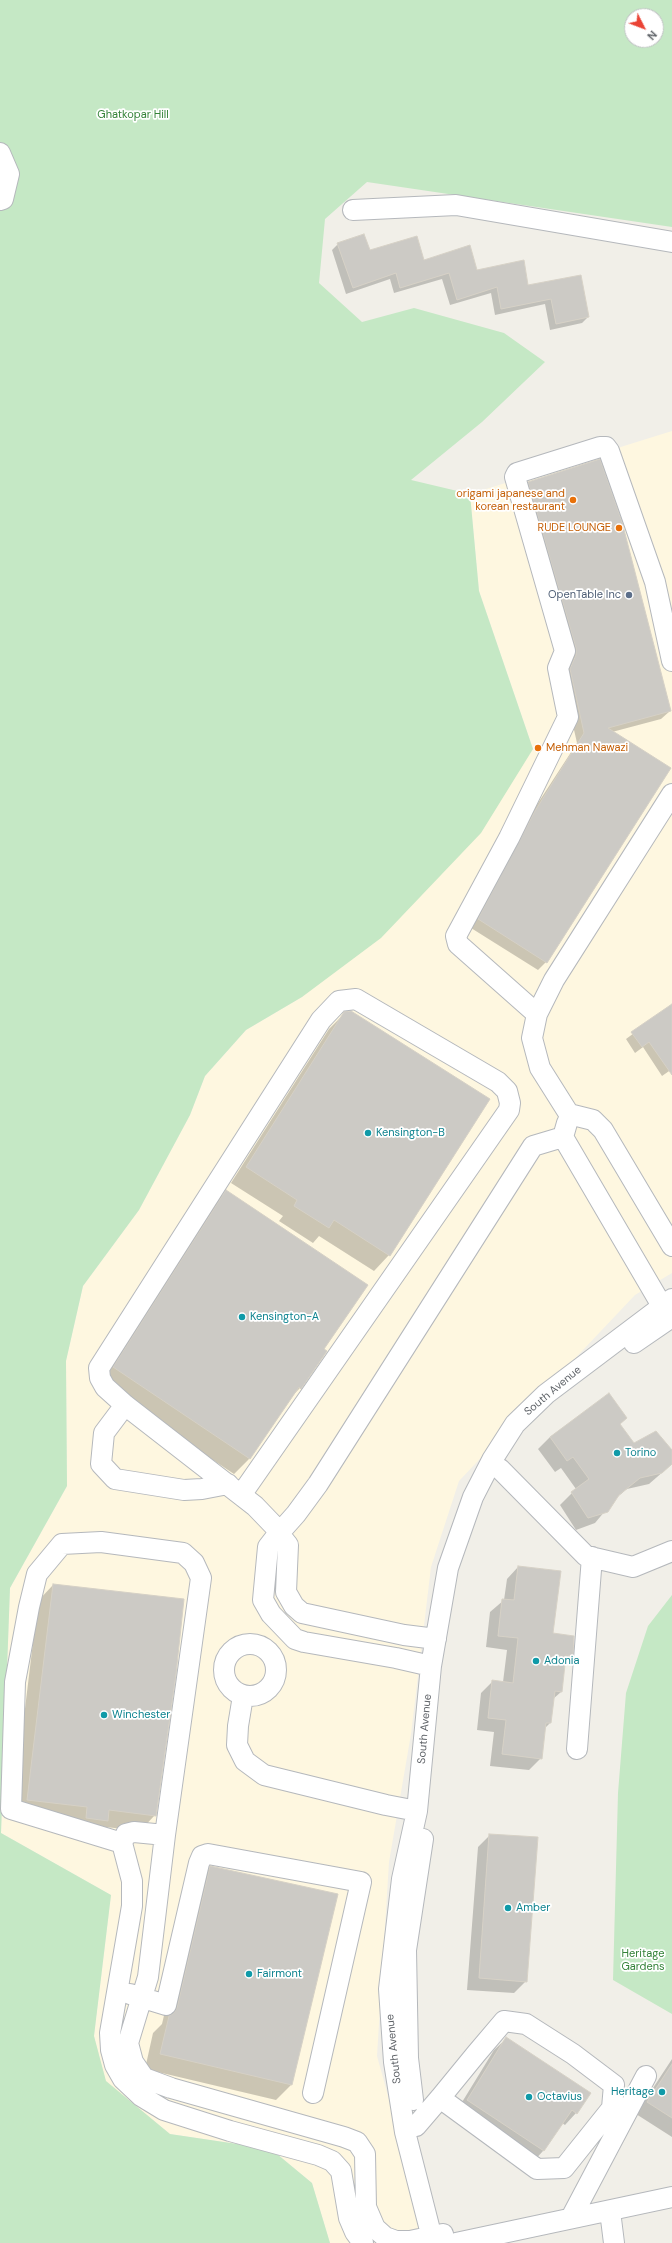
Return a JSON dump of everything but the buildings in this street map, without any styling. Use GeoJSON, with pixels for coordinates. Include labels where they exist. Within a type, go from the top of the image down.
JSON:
{"type":"FeatureCollection","features":[{"type":"Feature","properties":{"kind":"street"},"geometry":{"type":"LineString","coordinates":[[0,153],[10,174],[3,199],[0,200]]}},
{"type":"Feature","properties":{"kind":"street"},"geometry":{"type":"LineString","coordinates":[[353,210],[456,205],[672,242]]}},
{"type":"Feature","properties":{"kind":"street"},"geometry":{"type":"LineString","coordinates":[[537,1014],[458,944],[456,936],[509,838],[568,717],[558,668],[565,651],[515,477],[517,473],[600,447],[606,447],[609,451],[655,582],[672,661]]}},
{"type":"Feature","properties":{"kind":"street"},"geometry":{"type":"LineString","coordinates":[[672,794],[554,980],[537,1014],[532,1038],[540,1068],[570,1114],[593,1120],[603,1130],[672,1246]]}},
{"type":"Feature","properties":{"kind":"street"},"geometry":{"type":"LineString","coordinates":[[234,1489],[509,1110],[510,1103],[507,1091],[498,1082],[356,999],[339,1001],[321,1020],[99,1368],[100,1378],[105,1387],[125,1405],[255,1506],[280,1535],[288,1545],[286,1592],[294,1606],[302,1613],[404,1635],[436,1639]]}},
{"type":"Feature","properties":{"kind":"street"},"geometry":{"type":"LineString","coordinates":[[444,2240],[416,2126],[408,2058],[406,1950],[426,1821],[436,1704],[456,1580],[489,1487],[526,1426],[669,1308],[563,1137],[570,1114]]}},
{"type":"Feature","properties":{"kind":"street"},"geometry":{"type":"LineString","coordinates":[[431,1666],[396,1658],[304,1642],[288,1633],[271,1614],[263,1600],[268,1547],[275,1538],[280,1535],[318,1484],[533,1146],[563,1137]]}},
{"type":"Feature","properties":{"kind":"street","name":"South Avenue"},"geometry":{"type":"LineString","coordinates":[[444,2240],[405,2132],[394,2062],[389,1989],[402,1879],[417,1811],[431,1666],[448,1568],[473,1497],[492,1460],[515,1424],[546,1394],[669,1308]]}},
{"type":"Feature","properties":{"kind":"street"},"geometry":{"type":"LineString","coordinates":[[125,1405],[104,1433],[100,1464],[115,1480],[184,1490],[234,1489]]}},
{"type":"Feature","properties":{"kind":"street"},"geometry":{"type":"LineString","coordinates":[[500,1468],[586,1556],[633,1567],[672,1551]]}},
{"type":"Feature","properties":{"kind":"street"},"geometry":{"type":"LineString","coordinates":[[122,1843],[12,1809],[14,1682],[29,1607],[38,1574],[62,1544],[101,1542],[178,1552],[194,1563],[201,1578],[165,1835],[148,1977],[128,2043],[133,2062],[144,2078],[204,2098],[344,2137],[357,2142],[365,2154],[366,2207],[375,2228],[386,2237],[396,2241],[444,2240],[571,2218],[672,2197]]}},
{"type":"Feature","properties":{"kind":"street"},"geometry":{"type":"LineString","coordinates":[[577,1749],[592,1557]]}},
{"type":"Feature","properties":{"kind":"street"},"geometry":{"type":"LineString","coordinates":[[243,1696],[238,1726],[237,1745],[245,1761],[264,1775],[386,1806],[417,1811]]}},
{"type":"Feature","properties":{"kind":"street"},"geometry":{"type":"LineString","coordinates":[[165,1835],[134,1832],[126,1834],[122,1843],[132,1881],[132,1906],[110,2033],[110,2050],[123,2079],[141,2096],[164,2110],[318,2155],[332,2161],[341,2171],[349,2218],[363,2243]]}},
{"type":"Feature","properties":{"kind":"street"},"geometry":{"type":"LineString","coordinates":[[118,1991],[166,2005],[199,1863],[202,1856],[208,1854],[361,1882],[313,2093]]}},
{"type":"Feature","properties":{"kind":"street"},"geometry":{"type":"LineString","coordinates":[[416,2126],[504,2021],[526,2024],[573,2054],[614,2085],[612,2108],[564,2168],[537,2169],[440,2098]]}},
{"type":"Feature","properties":{"kind":"street"},"geometry":{"type":"LineString","coordinates":[[571,2218],[646,2076]]}},
{"type":"Feature","properties":{"kind":"street"},"geometry":{"type":"LineString","coordinates":[[198,2121],[204,2098]]}},
{"type":"Feature","properties":{"kind":"street"},"geometry":{"type":"LineString","coordinates":[[519,2243],[611,2219],[672,2209]]}},
{"type":"Feature","properties":{"kind":"street"},"geometry":{"type":"LineString","coordinates":[[611,2219],[614,2243]]}},
{"type":"Feature","properties":{"kind":"shaded area"},"geometry":{"type":"Polygon","coordinates":[[[672,431],[672,1273],[635,1295],[459,1481],[431,1567],[411,1734],[389,1862],[377,2056],[401,2143],[425,2243],[330,2243],[312,2183],[271,2149],[170,2134],[106,2082],[94,2036],[111,1895],[1,1833],[10,1588],[67,1486],[66,1361],[83,1286],[139,1210],[190,1115],[205,1076],[246,1030],[302,997],[533,749],[479,591],[470,494],[672,431]]]}},
{"type":"Feature","properties":{"kind":"green space","name":"Ghatkopar Hill"},"geometry":{"type":"Polygon","coordinates":[[[0,0],[672,0],[672,227],[367,182],[325,219],[319,283],[362,322],[414,308],[504,333],[545,362],[482,422],[411,480],[470,494],[479,591],[533,749],[481,833],[381,938],[302,997],[246,1030],[205,1076],[190,1115],[139,1210],[83,1286],[66,1361],[67,1486],[10,1588],[1,1833],[111,1895],[94,2036],[106,2081],[170,2134],[271,2149],[312,2183],[330,2243],[0,2243],[0,0]]]}},
{"type":"Feature","properties":{"kind":"green space","name":"Heritage Gardens"},"geometry":{"type":"Polygon","coordinates":[[[672,1595],[672,2014],[613,1980],[618,1793],[626,1693],[648,1626],[672,1595]]]}},
{"type":"Feature","properties":{"kind":"place","name":"origami japanese and korean restaurant"},"geometry":{"type":"Point","coordinates":[573,500]}},
{"type":"Feature","properties":{"kind":"place","name":"RUDE LOUNGE"},"geometry":{"type":"Point","coordinates":[619,528]}},
{"type":"Feature","properties":{"kind":"place","name":"OpenTable Inc"},"geometry":{"type":"Point","coordinates":[629,595]}},
{"type":"Feature","properties":{"kind":"place","name":"Mehman Nawazi"},"geometry":{"type":"Point","coordinates":[538,748]}},
{"type":"Feature","properties":{"kind":"place","name":"Kensington-B"},"geometry":{"type":"Point","coordinates":[368,1133]}},
{"type":"Feature","properties":{"kind":"place","name":"Kensington-A"},"geometry":{"type":"Point","coordinates":[242,1317]}},
{"type":"Feature","properties":{"kind":"place","name":"Torino"},"geometry":{"type":"Point","coordinates":[617,1453]}},
{"type":"Feature","properties":{"kind":"place","name":"Adonia"},"geometry":{"type":"Point","coordinates":[536,1661]}},
{"type":"Feature","properties":{"kind":"place","name":"Winchester"},"geometry":{"type":"Point","coordinates":[104,1715]}},
{"type":"Feature","properties":{"kind":"place","name":"Amber"},"geometry":{"type":"Point","coordinates":[508,1908]}},
{"type":"Feature","properties":{"kind":"place","name":"Fairmont"},"geometry":{"type":"Point","coordinates":[249,1974]}},
{"type":"Feature","properties":{"kind":"place","name":"Heritage"},"geometry":{"type":"Point","coordinates":[662,2092]}},
{"type":"Feature","properties":{"kind":"place","name":"Octavius"},"geometry":{"type":"Point","coordinates":[529,2097]}}]}
